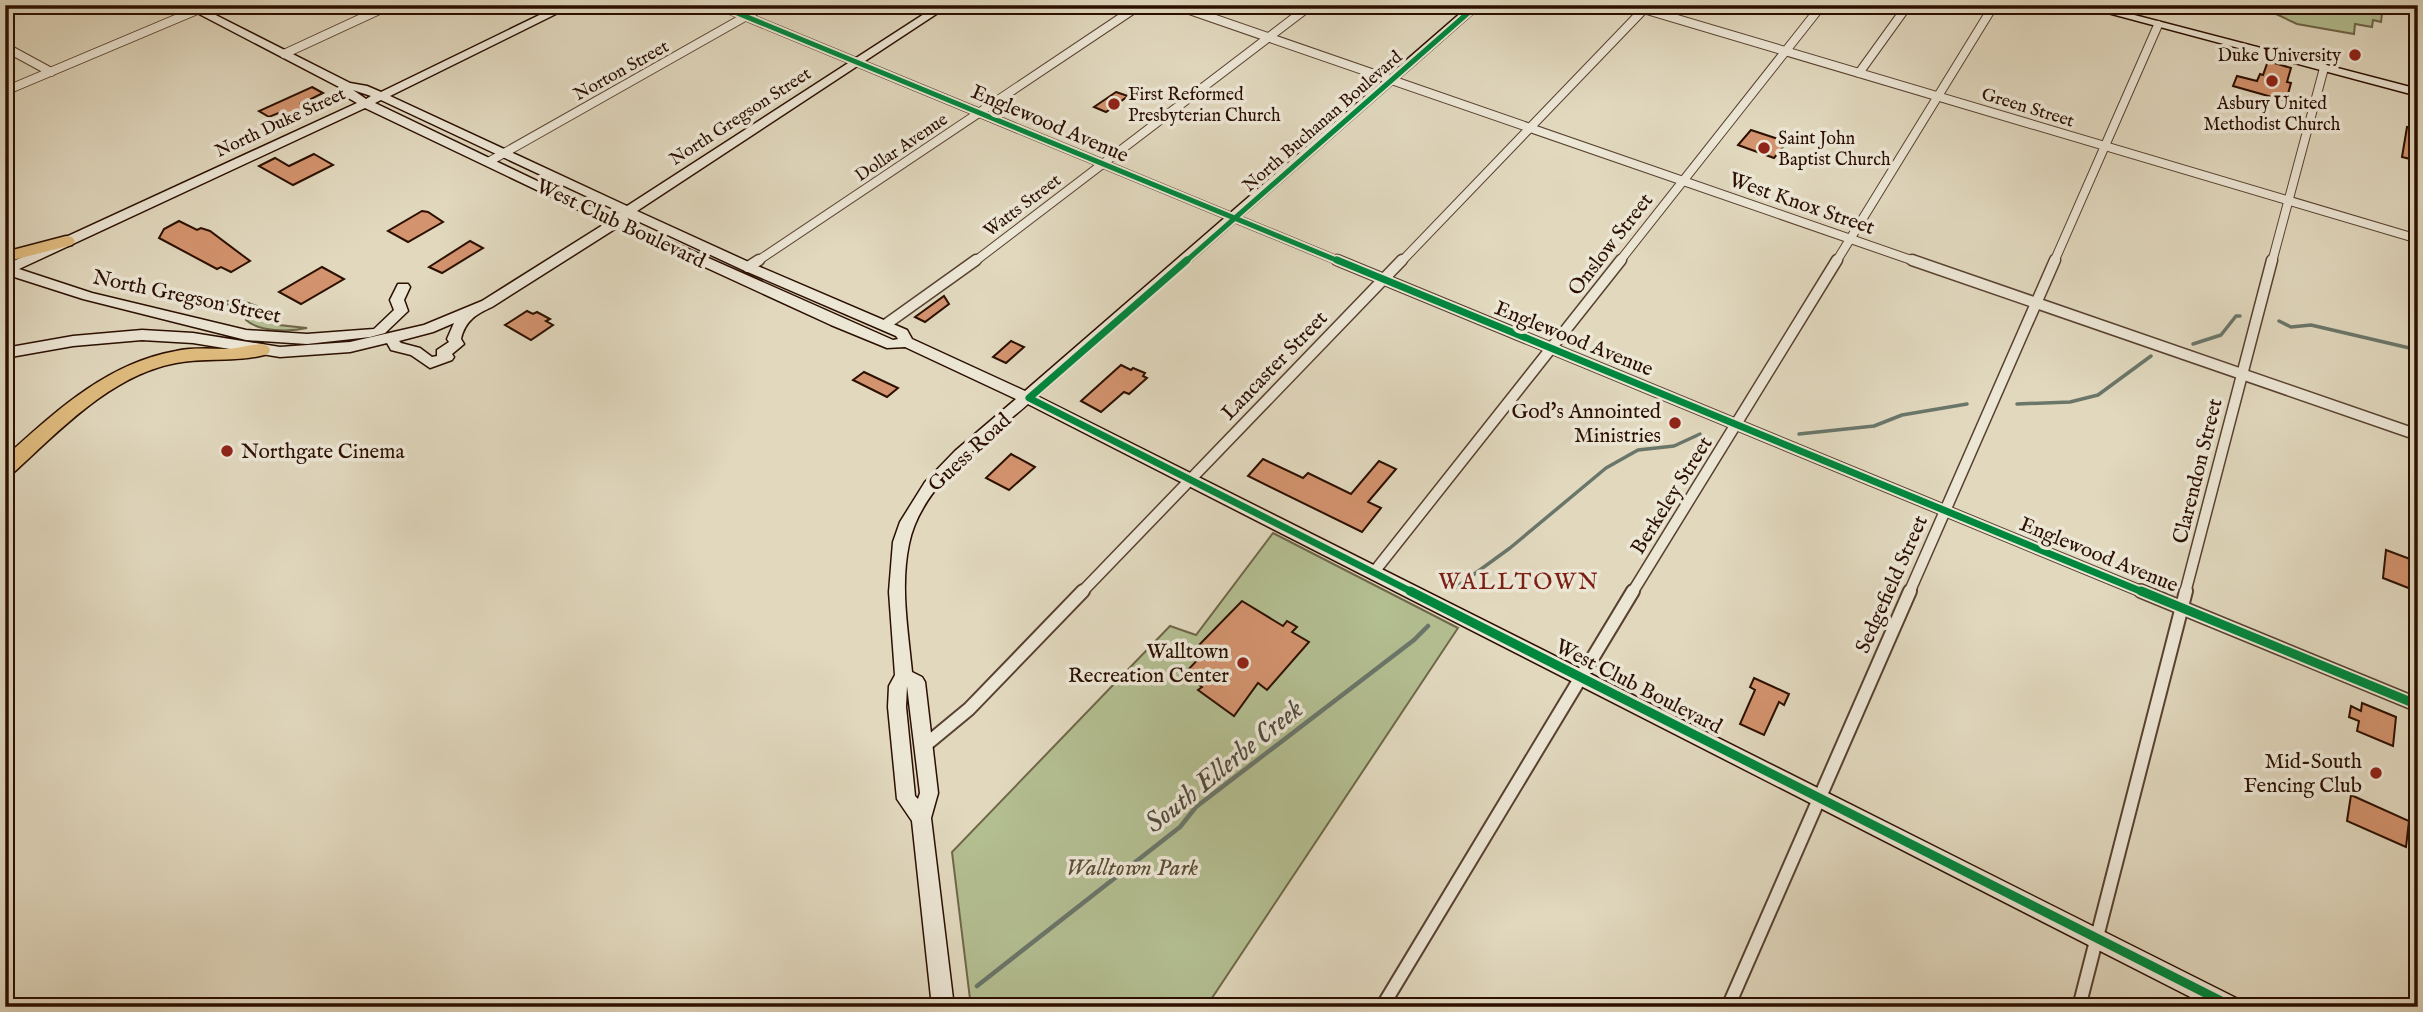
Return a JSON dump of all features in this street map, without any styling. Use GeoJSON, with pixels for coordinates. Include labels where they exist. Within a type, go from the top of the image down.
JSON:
{"type":"FeatureCollection","features":[{"type":"Feature","properties":{"kind":"highway"},"geometry":{"type":"LineString","coordinates":[[6,266],[66,241]]}},
{"type":"Feature","properties":{"kind":"highway"},"geometry":{"type":"LineString","coordinates":[[5,469],[66,415],[135,369],[179,356],[209,353],[230,355],[261,350]]}},
{"type":"Feature","properties":{"kind":"main road","name":"North Duke Street"},"geometry":{"type":"LineString","coordinates":[[66,241],[381,96],[568,5]]}},
{"type":"Feature","properties":{"kind":"main road","name":"North Gregson Street"},"geometry":{"type":"LineString","coordinates":[[5,353],[73,341],[142,335],[193,338],[280,352],[324,350],[386,334],[443,313],[477,298],[616,217],[945,5]]}},
{"type":"Feature","properties":{"kind":"main road","name":"North Buchanan Boulevard"},"geometry":{"type":"LineString","coordinates":[[1029,398],[1477,5]]}},
{"type":"Feature","properties":{"kind":"main road"},"geometry":{"type":"LineString","coordinates":[[2083,5],[2418,93]]}},
{"type":"Feature","properties":{"kind":"main road","name":"West Club Boulevard"},"geometry":{"type":"LineString","coordinates":[[192,8],[348,86],[363,88],[503,154],[616,217],[748,267],[885,325],[904,335],[905,342]]}},
{"type":"Feature","properties":{"kind":"main road","name":"West Club Boulevard"},"geometry":{"type":"LineString","coordinates":[[348,86],[347,93],[365,103],[616,217],[836,322],[892,345],[905,342],[1029,398],[2233,1007]]}},
{"type":"Feature","properties":{"kind":"main road","name":"North Gregson Street"},"geometry":{"type":"LineString","coordinates":[[6,266],[88,296],[246,335],[307,339],[386,334],[428,329],[469,313],[518,286],[616,217]]}},
{"type":"Feature","properties":{"kind":"main road"},"geometry":{"type":"LineString","coordinates":[[403,287],[397,300],[401,312],[386,334],[396,347],[415,351],[430,363],[457,344],[454,340],[456,330],[469,313]]}},
{"type":"Feature","properties":{"kind":"main road"},"geometry":{"type":"LineString","coordinates":[[836,322],[864,328],[885,325]]}},
{"type":"Feature","properties":{"kind":"main road","name":"Guess Road"},"geometry":{"type":"LineString","coordinates":[[921,818],[906,799],[897,707],[898,686],[904,676],[898,574],[905,529],[925,494],[942,475],[1029,398]]}},
{"type":"Feature","properties":{"kind":"main road","name":"Guess Road"},"geometry":{"type":"LineString","coordinates":[[904,676],[916,682],[929,793],[921,818],[943,1007]]}},
{"type":"Feature","properties":{"kind":"street"},"geometry":{"type":"LineString","coordinates":[[5,7],[10,5]]}},
{"type":"Feature","properties":{"kind":"street"},"geometry":{"type":"LineString","coordinates":[[5,91],[192,8],[209,5]]}},
{"type":"Feature","properties":{"kind":"street"},"geometry":{"type":"LineString","coordinates":[[284,54],[390,5]]}},
{"type":"Feature","properties":{"kind":"street","name":"Englewood Avenue"},"geometry":{"type":"LineString","coordinates":[[718,5],[2418,705]]}},
{"type":"Feature","properties":{"kind":"street","name":"Norton Street"},"geometry":{"type":"LineString","coordinates":[[490,161],[748,18],[766,5]]}},
{"type":"Feature","properties":{"kind":"street","name":"Dollar Avenue"},"geometry":{"type":"LineString","coordinates":[[748,267],[1140,5]]}},
{"type":"Feature","properties":{"kind":"street","name":"West Knox Street"},"geometry":{"type":"LineString","coordinates":[[1175,5],[2418,435]]}},
{"type":"Feature","properties":{"kind":"street","name":"Watts Street"},"geometry":{"type":"LineString","coordinates":[[885,325],[899,318],[1311,5]]}},
{"type":"Feature","properties":{"kind":"street","name":"Green Street"},"geometry":{"type":"LineString","coordinates":[[1630,5],[1646,7],[1785,51],[2418,239]]}},
{"type":"Feature","properties":{"kind":"street","name":"Onslow Street"},"geometry":{"type":"LineString","coordinates":[[1374,572],[1822,5]]}},
{"type":"Feature","properties":{"kind":"street"},"geometry":{"type":"LineString","coordinates":[[1860,73],[1908,5]]}},
{"type":"Feature","properties":{"kind":"street","name":"Berkeley Street"},"geometry":{"type":"LineString","coordinates":[[1381,1007],[1994,5]]}},
{"type":"Feature","properties":{"kind":"street","name":"Lancaster Street"},"geometry":{"type":"LineString","coordinates":[[923,747],[969,709],[1646,7]]}},
{"type":"Feature","properties":{"kind":"street","name":"Sedgefield Street"},"geometry":{"type":"LineString","coordinates":[[1728,1007],[2158,25]]}},
{"type":"Feature","properties":{"kind":"street"},"geometry":{"type":"LineString","coordinates":[[5,47],[51,72]]}},
{"type":"Feature","properties":{"kind":"street","name":"Clarendon Street"},"geometry":{"type":"LineString","coordinates":[[2079,1007],[2324,68]]}},
{"type":"Feature","properties":{"kind":"green space"},"geometry":{"type":"Polygon","coordinates":[[[2257,5],[2383,5],[2381,22],[2373,20],[2372,27],[2355,24],[2354,34],[2297,24],[2257,5]]]}},
{"type":"Feature","properties":{"kind":"green space"},"geometry":{"type":"Polygon","coordinates":[[[238,299],[277,314],[279,325],[307,328],[275,330],[259,327],[246,320],[246,312],[222,302],[238,299]]]}},
{"type":"Feature","properties":{"kind":"green space","name":"Walltown Park"},"geometry":{"type":"Polygon","coordinates":[[[1273,533],[1458,628],[1206,1007],[971,1007],[952,852],[1170,626],[1196,635],[1273,533]]]}},
{"type":"Feature","properties":{"kind":"building","name":"Asbury United Methodist Church"},"geometry":{"type":"Polygon","coordinates":[[[2268,61],[2291,68],[2287,82],[2291,83],[2286,101],[2233,86],[2237,76],[2257,81],[2260,74],[2263,75],[2268,61]]]}},
{"type":"Feature","properties":{"kind":"building"},"geometry":{"type":"Polygon","coordinates":[[[312,87],[323,93],[301,104],[312,110],[292,119],[281,112],[269,117],[259,111],[312,87]]]}},
{"type":"Feature","properties":{"kind":"building"},"geometry":{"type":"Polygon","coordinates":[[[1116,92],[1128,96],[1106,112],[1094,107],[1116,92]]]}},
{"type":"Feature","properties":{"kind":"building"},"geometry":{"type":"Polygon","coordinates":[[[2407,127],[2418,130],[2418,161],[2402,157],[2407,127]]]}},
{"type":"Feature","properties":{"kind":"building","name":"Saint John Baptist Church"},"geometry":{"type":"Polygon","coordinates":[[[1751,130],[1787,142],[1774,158],[1738,145],[1751,130]]]}},
{"type":"Feature","properties":{"kind":"building"},"geometry":{"type":"Polygon","coordinates":[[[314,154],[333,165],[293,185],[259,166],[275,158],[289,166],[314,154]]]}},
{"type":"Feature","properties":{"kind":"building"},"geometry":{"type":"Polygon","coordinates":[[[422,211],[443,222],[408,242],[388,231],[422,211]]]}},
{"type":"Feature","properties":{"kind":"building"},"geometry":{"type":"Polygon","coordinates":[[[179,221],[197,230],[201,228],[210,231],[250,261],[231,272],[221,267],[217,269],[159,238],[164,229],[179,221]]]}},
{"type":"Feature","properties":{"kind":"building"},"geometry":{"type":"Polygon","coordinates":[[[470,241],[483,248],[442,273],[429,267],[470,241]]]}},
{"type":"Feature","properties":{"kind":"building"},"geometry":{"type":"Polygon","coordinates":[[[322,267],[344,279],[301,304],[279,292],[322,267]]]}},
{"type":"Feature","properties":{"kind":"building"},"geometry":{"type":"Polygon","coordinates":[[[944,296],[949,304],[925,322],[915,317],[944,296]]]}},
{"type":"Feature","properties":{"kind":"building"},"geometry":{"type":"Polygon","coordinates":[[[527,311],[533,314],[537,312],[550,319],[546,321],[553,325],[531,340],[505,325],[527,311]]]}},
{"type":"Feature","properties":{"kind":"building"},"geometry":{"type":"Polygon","coordinates":[[[1011,341],[1024,347],[1006,363],[993,357],[1011,341]]]}},
{"type":"Feature","properties":{"kind":"building"},"geometry":{"type":"Polygon","coordinates":[[[1121,365],[1145,373],[1143,376],[1147,378],[1129,394],[1124,392],[1101,412],[1081,401],[1121,365]]]}},
{"type":"Feature","properties":{"kind":"building"},"geometry":{"type":"Polygon","coordinates":[[[864,372],[898,388],[887,397],[853,380],[864,372]]]}},
{"type":"Feature","properties":{"kind":"building"},"geometry":{"type":"Polygon","coordinates":[[[1011,454],[1035,467],[1009,490],[986,478],[1011,454]]]}},
{"type":"Feature","properties":{"kind":"building"},"geometry":{"type":"Polygon","coordinates":[[[1263,459],[1303,478],[1308,473],[1351,494],[1379,461],[1396,469],[1368,502],[1381,508],[1362,532],[1248,476],[1263,459]]]}},
{"type":"Feature","properties":{"kind":"building"},"geometry":{"type":"Polygon","coordinates":[[[2386,550],[2418,562],[2418,584],[2411,581],[2411,589],[2383,578],[2386,550]]]}},
{"type":"Feature","properties":{"kind":"building","name":"Walltown Recreation Center"},"geometry":{"type":"Polygon","coordinates":[[[1242,601],[1283,626],[1287,621],[1297,627],[1292,632],[1309,642],[1267,690],[1258,683],[1234,716],[1198,690],[1202,687],[1184,674],[1206,651],[1198,646],[1242,601]]]}},
{"type":"Feature","properties":{"kind":"building"},"geometry":{"type":"Polygon","coordinates":[[[1754,678],[1789,694],[1784,705],[1779,702],[1764,735],[1740,724],[1755,690],[1750,687],[1754,678]]]}},
{"type":"Feature","properties":{"kind":"building"},"geometry":{"type":"Polygon","coordinates":[[[2362,703],[2396,717],[2393,746],[2357,731],[2359,721],[2349,717],[2351,706],[2361,711],[2362,703]]]}},
{"type":"Feature","properties":{"kind":"building"},"geometry":{"type":"Polygon","coordinates":[[[2351,795],[2409,821],[2406,847],[2347,821],[2351,795]]]}},
{"type":"Feature","properties":{"kind":"waterway","name":"South Ellerbe Creek"},"geometry":{"type":"LineString","coordinates":[[2193,344],[2221,335],[2236,316],[2240,316]]}},
{"type":"Feature","properties":{"kind":"waterway","name":"South Ellerbe Creek"},"geometry":{"type":"LineString","coordinates":[[2279,321],[2291,327],[2311,325],[2418,350]]}},
{"type":"Feature","properties":{"kind":"waterway","name":"South Ellerbe Creek"},"geometry":{"type":"LineString","coordinates":[[2017,404],[2070,402],[2098,395],[2151,356]]}},
{"type":"Feature","properties":{"kind":"waterway","name":"South Ellerbe Creek"},"geometry":{"type":"LineString","coordinates":[[1799,434],[1874,426],[1902,415],[1967,404]]}},
{"type":"Feature","properties":{"kind":"waterway","name":"South Ellerbe Creek"},"geometry":{"type":"LineString","coordinates":[[1455,588],[1510,548],[1606,468],[1638,450],[1674,446],[1700,434]]}},
{"type":"Feature","properties":{"kind":"waterway","name":"South Ellerbe Creek"},"geometry":{"type":"LineString","coordinates":[[977,986],[1180,827],[1196,807],[1414,640],[1428,626]]}},
{"type":"Feature","properties":{"kind":"cycle path"},"geometry":{"type":"LineString","coordinates":[[718,5],[2418,705]]}},
{"type":"Feature","properties":{"kind":"cycle path"},"geometry":{"type":"LineString","coordinates":[[1477,5],[1029,398],[2233,1007]]}},
{"type":"Feature","properties":{"kind":"place","name":"Duke University"},"geometry":{"type":"Point","coordinates":[2355,55]}},
{"type":"Feature","properties":{"kind":"place","name":"Asbury United Methodist Church"},"geometry":{"type":"Point","coordinates":[2272,81]}},
{"type":"Feature","properties":{"kind":"place","name":"First Reformed Presbyterian Church"},"geometry":{"type":"Point","coordinates":[1114,104]}},
{"type":"Feature","properties":{"kind":"place","name":"Saint John Baptist Church"},"geometry":{"type":"Point","coordinates":[1764,148]}},
{"type":"Feature","properties":{"kind":"place","name":"God's Annointed Ministries"},"geometry":{"type":"Point","coordinates":[1675,423]}},
{"type":"Feature","properties":{"kind":"place","name":"Northgate Cinema"},"geometry":{"type":"Point","coordinates":[227,451]}},
{"type":"Feature","properties":{"kind":"place","name":"Walltown Recreation Center"},"geometry":{"type":"Point","coordinates":[1243,663]}},
{"type":"Feature","properties":{"kind":"place","name":"Mid-South Fencing Club"},"geometry":{"type":"Point","coordinates":[2376,773]}},
{"type":"Feature","properties":{"kind":"district","name":"WALLTOWN"},"geometry":{"type":"Point","coordinates":[1519,581]}}]}
